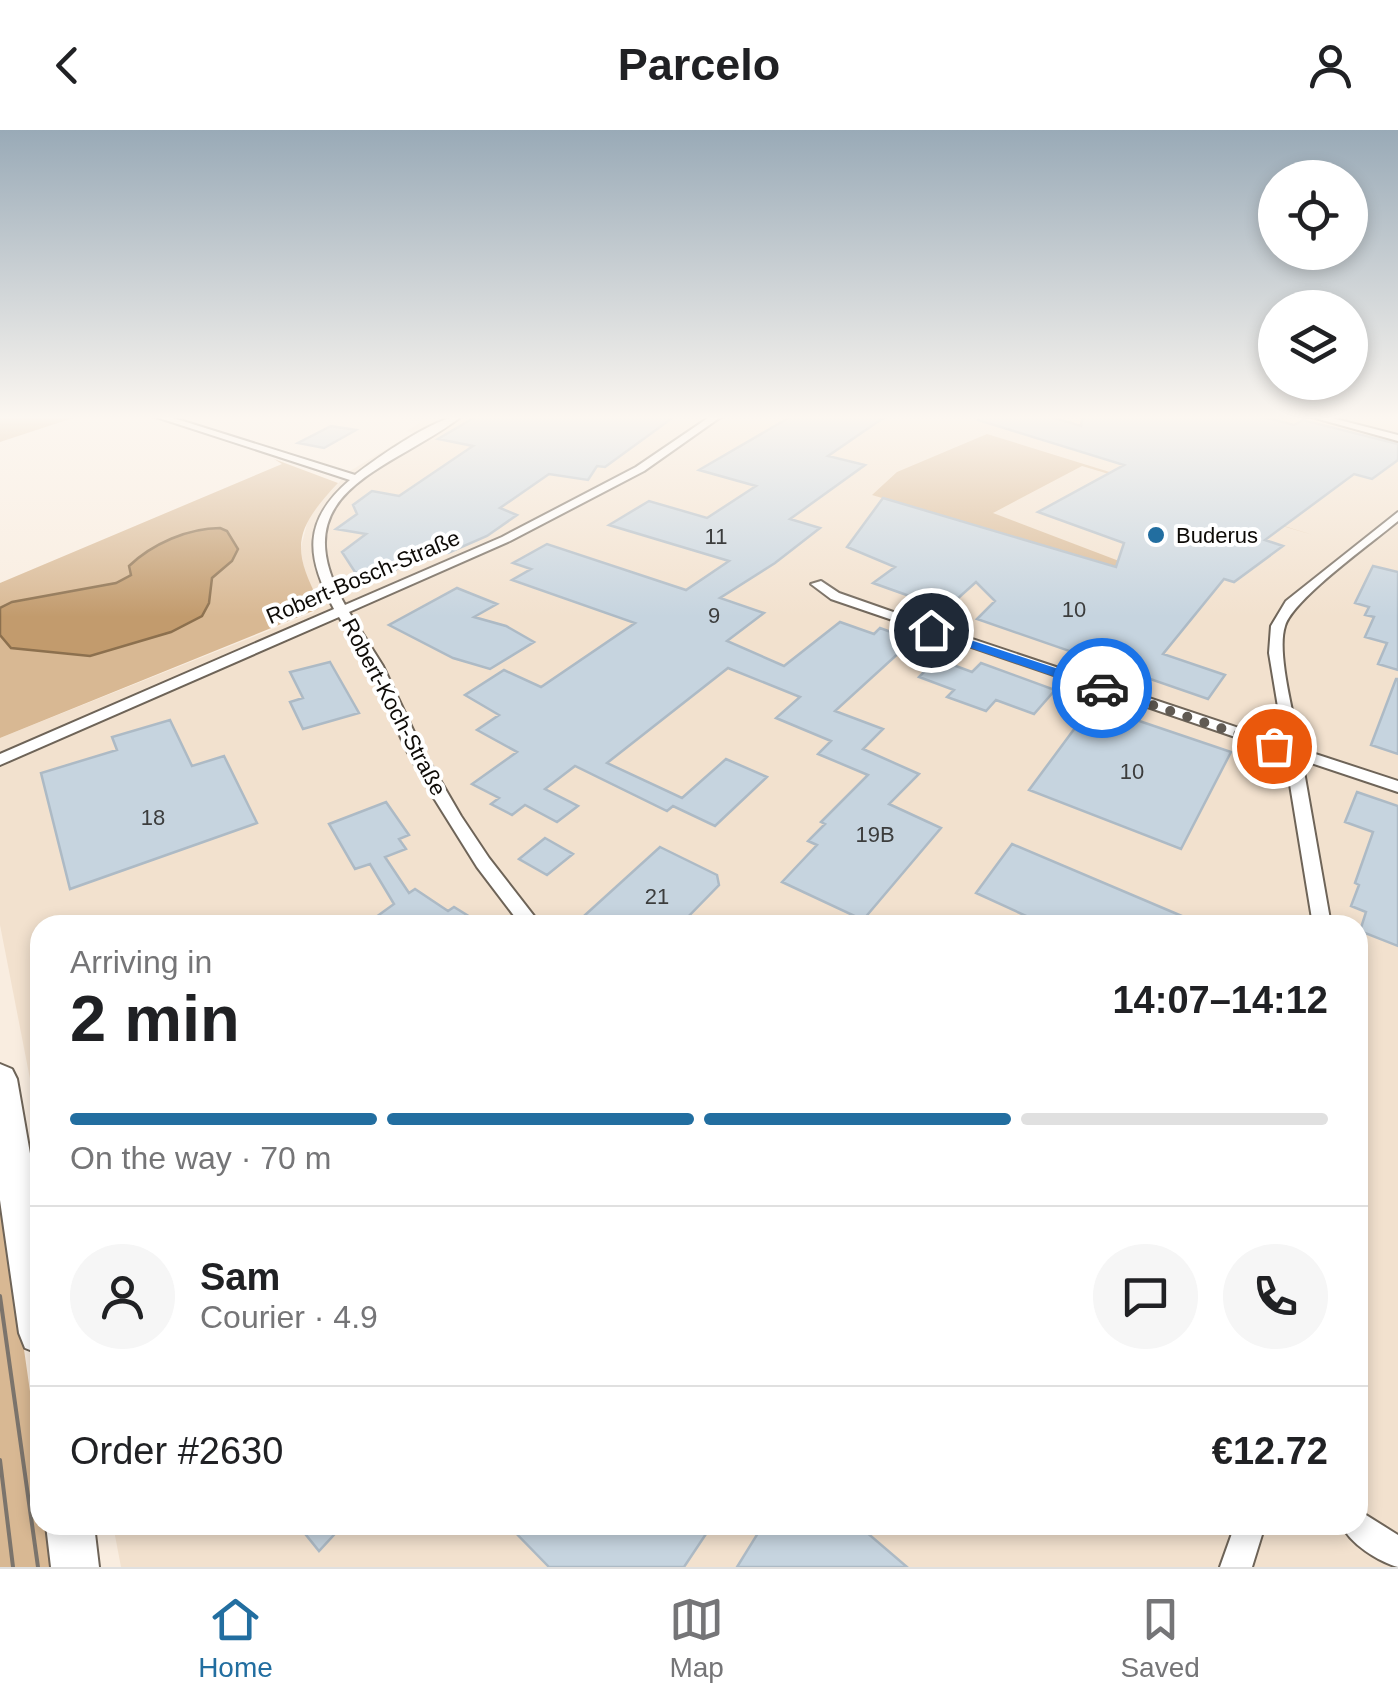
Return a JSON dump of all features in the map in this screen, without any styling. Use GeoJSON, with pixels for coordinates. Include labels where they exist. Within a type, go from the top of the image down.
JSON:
{"type":"FeatureCollection","features":[{"type":"Feature","properties":{"kind":"main road"},"geometry":{"type":"LineString","coordinates":[[0,1079],[30,1270]]}},
{"type":"Feature","properties":{"kind":"main road"},"geometry":{"type":"LineString","coordinates":[[71,1535],[76,1567]]}},
{"type":"Feature","properties":{"kind":"street","name":"Robert-Koch-Straße"},"geometry":{"type":"LineString","coordinates":[[354,483],[328,509],[316,543],[320,563],[342,611],[466,836],[525,915]]}},
{"type":"Feature","properties":{"kind":"street","name":"Robert-Bosch-Straße"},"geometry":{"type":"LineString","coordinates":[[0,760],[506,540],[615,483]]}},
{"type":"Feature","properties":{"kind":"street"},"geometry":{"type":"LineString","coordinates":[[1320,915],[1275,643],[1284,613],[1398,515]]}},
{"type":"Feature","properties":{"kind":"street"},"geometry":{"type":"LineString","coordinates":[[817,584],[835,596],[931,630],[1398,788]]}},
{"type":"Feature","properties":{"kind":"street","name":"Robert-Bosch-Straße"},"geometry":{"type":"LineString","coordinates":[[0,748],[122,704]]}},
{"type":"Feature","properties":{"kind":"street"},"geometry":{"type":"LineString","coordinates":[[1368,1533],[1398,1553]]}},
{"type":"Feature","properties":{"kind":"street"},"geometry":{"type":"LineString","coordinates":[[1236,1567],[1247,1535]]}},
{"type":"Feature","properties":{"kind":"shaded area"},"geometry":{"type":"Polygon","coordinates":[[[237,483],[338,483],[313,513],[302,539],[304,567],[320,603],[318,609],[0,738],[0,583],[237,483]]]}},
{"type":"Feature","properties":{"kind":"shaded area"},"geometry":{"type":"Polygon","coordinates":[[[338,483],[1398,483],[1398,1567],[121,1567],[115,1535],[1368,1535],[1368,915],[30,915],[30,1079],[0,925],[0,738],[313,613],[320,603],[301,569],[300,551],[315,507],[338,483]]]}},
{"type":"Feature","properties":{"kind":"shaded area"},"geometry":{"type":"Polygon","coordinates":[[[885,483],[1050,483],[993,513],[1211,596],[872,495],[885,483]]]}},
{"type":"Feature","properties":{"kind":"shaded area"},"geometry":{"type":"Polygon","coordinates":[[[1139,483],[1145,483],[1313,535],[1139,483]]]}},
{"type":"Feature","properties":{"kind":"shaded area"},"geometry":{"type":"Polygon","coordinates":[[[220,528],[227,531],[238,549],[232,561],[212,578],[209,603],[202,616],[171,632],[90,656],[11,648],[0,635],[0,608],[12,602],[116,583],[131,575],[129,566],[159,544],[183,534],[220,528]]]}},
{"type":"Feature","properties":{"kind":"shaded area"},"geometry":{"type":"Polygon","coordinates":[[[0,1182],[30,1391],[30,1535],[50,1535],[55,1567],[0,1567],[0,1182]]]}},
{"type":"Feature","properties":{"kind":"building"},"geometry":{"type":"Polygon","coordinates":[[[418,483],[536,483],[500,508],[517,515],[487,536],[448,553],[420,549],[391,574],[355,572],[342,552],[366,534],[336,529],[357,514],[353,505],[372,491],[399,496],[418,483]]]}},
{"type":"Feature","properties":{"kind":"building"},"geometry":{"type":"Polygon","coordinates":[[[746,483],[840,483],[790,519],[820,528],[720,598],[764,613],[727,641],[784,666],[840,622],[874,634],[880,628],[913,640],[835,711],[883,729],[863,749],[919,774],[889,804],[941,828],[867,915],[852,915],[782,882],[817,845],[808,841],[825,824],[821,822],[868,775],[818,754],[831,741],[776,718],[800,697],[728,668],[607,763],[682,798],[726,759],[767,777],[715,826],[673,806],[667,811],[575,766],[545,789],[578,806],[557,822],[525,805],[512,815],[491,804],[499,798],[472,784],[517,752],[477,730],[499,715],[465,695],[504,670],[541,687],[635,623],[512,580],[531,569],[513,563],[547,544],[686,590],[729,561],[609,525],[649,501],[707,518],[756,486],[746,483]]]}},
{"type":"Feature","properties":{"kind":"building"},"geometry":{"type":"Polygon","coordinates":[[[1091,483],[1342,483],[1265,540],[1283,546],[1234,582],[1224,579],[1163,654],[1225,675],[1208,699],[977,619],[995,601],[976,582],[946,609],[873,583],[895,567],[847,547],[883,498],[1116,567],[1124,543],[1038,512],[1091,483]]]}},
{"type":"Feature","properties":{"kind":"building"},"geometry":{"type":"Polygon","coordinates":[[[1373,566],[1398,572],[1398,670],[1378,664],[1387,643],[1365,637],[1374,617],[1365,615],[1369,607],[1355,603],[1373,566]]]}},
{"type":"Feature","properties":{"kind":"building"},"geometry":{"type":"Polygon","coordinates":[[[457,588],[497,604],[474,617],[506,626],[534,642],[490,669],[453,658],[389,625],[457,588]]]}},
{"type":"Feature","properties":{"kind":"building"},"geometry":{"type":"Polygon","coordinates":[[[937,659],[972,672],[981,663],[1055,690],[1034,714],[996,700],[986,711],[947,697],[954,690],[919,677],[937,659]]]}},
{"type":"Feature","properties":{"kind":"building"},"geometry":{"type":"Polygon","coordinates":[[[330,662],[359,713],[303,729],[290,702],[303,698],[290,672],[330,662]]]}},
{"type":"Feature","properties":{"kind":"building"},"geometry":{"type":"Polygon","coordinates":[[[1398,679],[1398,754],[1371,745],[1398,679]]]}},
{"type":"Feature","properties":{"kind":"building"},"geometry":{"type":"Polygon","coordinates":[[[1092,705],[1231,752],[1181,849],[1029,790],[1092,705]]]}},
{"type":"Feature","properties":{"kind":"building"},"geometry":{"type":"Polygon","coordinates":[[[170,720],[192,766],[224,756],[257,823],[70,889],[41,773],[117,750],[112,737],[170,720]]]}},
{"type":"Feature","properties":{"kind":"building"},"geometry":{"type":"Polygon","coordinates":[[[1357,792],[1398,806],[1398,946],[1368,934],[1368,915],[1351,906],[1373,832],[1345,822],[1357,792]]]}},
{"type":"Feature","properties":{"kind":"building"},"geometry":{"type":"Polygon","coordinates":[[[386,802],[409,835],[399,839],[406,849],[385,857],[409,893],[415,889],[448,911],[454,907],[467,915],[379,915],[394,904],[370,864],[355,869],[329,824],[386,802]]]}},
{"type":"Feature","properties":{"kind":"building"},"geometry":{"type":"Polygon","coordinates":[[[545,838],[573,854],[547,875],[519,859],[545,838]]]}},
{"type":"Feature","properties":{"kind":"building"},"geometry":{"type":"Polygon","coordinates":[[[1012,844],[1179,915],[1024,915],[976,893],[1012,844]]]}},
{"type":"Feature","properties":{"kind":"building"},"geometry":{"type":"Polygon","coordinates":[[[660,847],[717,875],[719,885],[690,915],[585,915],[660,847]]]}},
{"type":"Feature","properties":{"kind":"building"},"geometry":{"type":"Polygon","coordinates":[[[306,1535],[334,1535],[319,1551],[306,1535]]]}},
{"type":"Feature","properties":{"kind":"building"},"geometry":{"type":"Polygon","coordinates":[[[518,1535],[705,1535],[684,1567],[549,1567],[518,1535]]]}},
{"type":"Feature","properties":{"kind":"building"},"geometry":{"type":"Polygon","coordinates":[[[757,1535],[870,1535],[907,1567],[737,1567],[757,1535]]]}},
{"type":"Feature","properties":{"kind":"tram line"},"geometry":{"type":"LineString","coordinates":[[0,1296],[30,1510]]}},
{"type":"Feature","properties":{"kind":"tram line"},"geometry":{"type":"LineString","coordinates":[[0,1460],[13,1567]]}},
{"type":"Feature","properties":{"kind":"tram line"},"geometry":{"type":"LineString","coordinates":[[34,1535],[38,1567]]}},
{"type":"Feature","properties":{"kind":"way so far"},"geometry":{"type":"LineString","coordinates":[[1102,688],[1274,746]]}},
{"type":"Feature","properties":{"kind":"place","name":"Buderus"},"geometry":{"type":"Point","coordinates":[1156,535]}},
{"type":"Feature","properties":{"kind":"route"},"geometry":{"type":"LineString","coordinates":[[931,630],[1102,688]]}}]}
